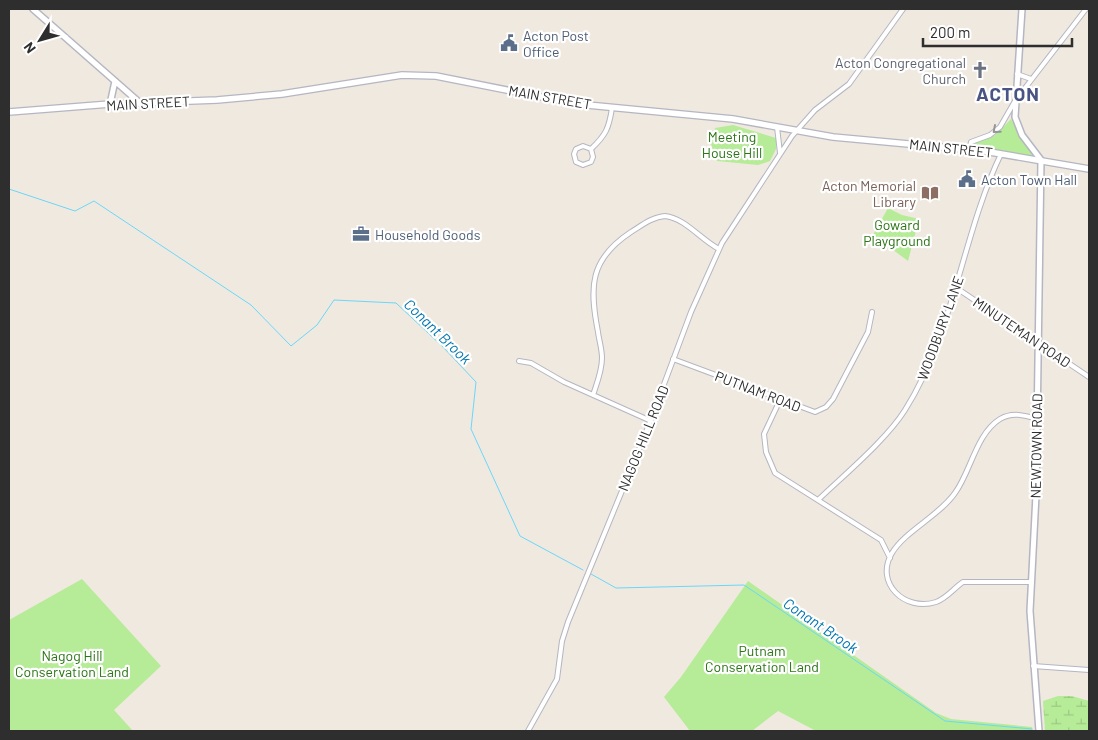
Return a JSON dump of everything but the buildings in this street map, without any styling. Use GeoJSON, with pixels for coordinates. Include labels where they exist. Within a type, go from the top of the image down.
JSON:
{"type":"FeatureCollection","features":[{"type":"Feature","properties":{"kind":"main road","name":"MAIN STREET"},"geometry":{"type":"LineString","coordinates":[[9,112],[110,104],[217,100],[282,94],[402,75],[444,77],[568,102],[733,119],[833,137],[969,150],[1089,169]]}},
{"type":"Feature","properties":{"kind":"street"},"geometry":{"type":"LineString","coordinates":[[33,9],[140,103]]}},
{"type":"Feature","properties":{"kind":"street","name":"NAGOG HILL ROAD"},"geometry":{"type":"LineString","coordinates":[[528,731],[557,679],[562,641],[568,622],[651,421],[691,312],[719,250],[732,225],[780,153],[815,110],[849,84],[903,9]]}},
{"type":"Feature","properties":{"kind":"street"},"geometry":{"type":"LineString","coordinates":[[1022,9],[1016,74],[1015,117],[1022,135],[1041,160]]}},
{"type":"Feature","properties":{"kind":"street"},"geometry":{"type":"LineString","coordinates":[[969,150],[971,142],[995,132],[1007,118],[1015,101],[1086,9]]}},
{"type":"Feature","properties":{"kind":"street"},"geometry":{"type":"LineString","coordinates":[[1016,74],[1031,79]]}},
{"type":"Feature","properties":{"kind":"street"},"geometry":{"type":"LineString","coordinates":[[110,104],[115,81]]}},
{"type":"Feature","properties":{"kind":"street"},"geometry":{"type":"LineString","coordinates":[[591,149],[604,137],[610,124],[612,108]]}},
{"type":"Feature","properties":{"kind":"street"},"geometry":{"type":"LineString","coordinates":[[777,127],[780,153]]}},
{"type":"Feature","properties":{"kind":"street"},"geometry":{"type":"LineString","coordinates":[[584,146],[591,149],[593,157],[589,164],[583,165],[576,162],[574,154],[576,149],[584,146]]}},
{"type":"Feature","properties":{"kind":"street","name":"WOODBURY LANE"},"geometry":{"type":"LineString","coordinates":[[818,500],[904,413],[928,366],[982,204],[1001,154]]}},
{"type":"Feature","properties":{"kind":"street","name":"NEWTOWN ROAD"},"geometry":{"type":"LineString","coordinates":[[1039,731],[1033,666],[1031,582],[1037,419],[1041,160]]}},
{"type":"Feature","properties":{"kind":"street"},"geometry":{"type":"LineString","coordinates":[[593,395],[601,370],[602,356],[595,313],[595,277],[598,264],[607,251],[650,220],[665,216],[678,220],[719,250]]}},
{"type":"Feature","properties":{"kind":"street","name":"MINUTEMAN ROAD"},"geometry":{"type":"LineString","coordinates":[[955,288],[1089,377]]}},
{"type":"Feature","properties":{"kind":"street","name":"PUTNAM ROAD"},"geometry":{"type":"LineString","coordinates":[[673,360],[815,412],[830,403],[868,332],[872,312]]}},
{"type":"Feature","properties":{"kind":"street"},"geometry":{"type":"LineString","coordinates":[[519,361],[531,363],[593,395],[651,421]]}},
{"type":"Feature","properties":{"kind":"street"},"geometry":{"type":"LineString","coordinates":[[780,400],[764,434],[766,452],[770,464],[781,477],[881,540],[890,558]]}},
{"type":"Feature","properties":{"kind":"street"},"geometry":{"type":"LineString","coordinates":[[1031,582],[968,580],[936,602],[924,604],[904,600],[895,593],[889,584],[887,574],[890,558],[901,543],[949,502],[961,484],[987,433],[995,423],[1010,415],[1022,414],[1037,419]]}},
{"type":"Feature","properties":{"kind":"street"},"geometry":{"type":"LineString","coordinates":[[1033,666],[1089,670]]}},
{"type":"Feature","properties":{"kind":"green space"},"geometry":{"type":"Polygon","coordinates":[[[1011,119],[1028,148],[1038,158],[974,149],[973,144],[994,136],[1011,119]]]}},
{"type":"Feature","properties":{"kind":"green space","name":"Meeting House Hill"},"geometry":{"type":"Polygon","coordinates":[[[733,125],[776,138],[776,149],[770,161],[758,165],[717,161],[711,144],[715,128],[733,125]]]}},
{"type":"Feature","properties":{"kind":"green space","name":"Goward Playground"},"geometry":{"type":"Polygon","coordinates":[[[888,208],[902,215],[919,219],[908,261],[873,235],[888,208]]]}},
{"type":"Feature","properties":{"kind":"green space","name":"Nagog Hill Conservation Land"},"geometry":{"type":"Polygon","coordinates":[[[82,579],[161,666],[114,710],[133,731],[9,731],[9,620],[82,579]]]}},
{"type":"Feature","properties":{"kind":"green space","name":"Putnam Conservation Land"},"geometry":{"type":"Polygon","coordinates":[[[748,581],[936,713],[951,719],[1032,727],[1033,731],[816,731],[778,711],[752,731],[690,731],[664,697],[681,677],[748,581]]]}},
{"type":"Feature","properties":{"kind":"green space"},"geometry":{"type":"Polygon","coordinates":[[[1058,696],[1072,696],[1089,701],[1089,731],[1045,731],[1043,701],[1058,696]]]}},
{"type":"Feature","properties":{"kind":"waterway","name":"Conant Brook"},"geometry":{"type":"LineString","coordinates":[[9,189],[75,211],[94,201],[251,305],[291,346],[317,325],[334,300],[396,303],[442,346],[476,382],[471,429],[520,536],[583,570]]}},
{"type":"Feature","properties":{"kind":"waterway","name":"Conant Brook"},"geometry":{"type":"LineString","coordinates":[[591,574],[616,588],[744,585],[945,721],[1032,729]]}},
{"type":"Feature","properties":{"kind":"place","name":"Acton Post Office"},"geometry":{"type":"Point","coordinates":[509,43]}},
{"type":"Feature","properties":{"kind":"place","name":"Acton Congregational Church"},"geometry":{"type":"Point","coordinates":[980,70]}},
{"type":"Feature","properties":{"kind":"place","name":"Acton Town Hall"},"geometry":{"type":"Point","coordinates":[967,179]}},
{"type":"Feature","properties":{"kind":"place","name":"Acton Memorial Library"},"geometry":{"type":"Point","coordinates":[930,193]}},
{"type":"Feature","properties":{"kind":"place","name":"Household Goods"},"geometry":{"type":"Point","coordinates":[361,234]}},
{"type":"Feature","properties":{"kind":"district","name":"ACTON"},"geometry":{"type":"Point","coordinates":[1008,93]}}]}
